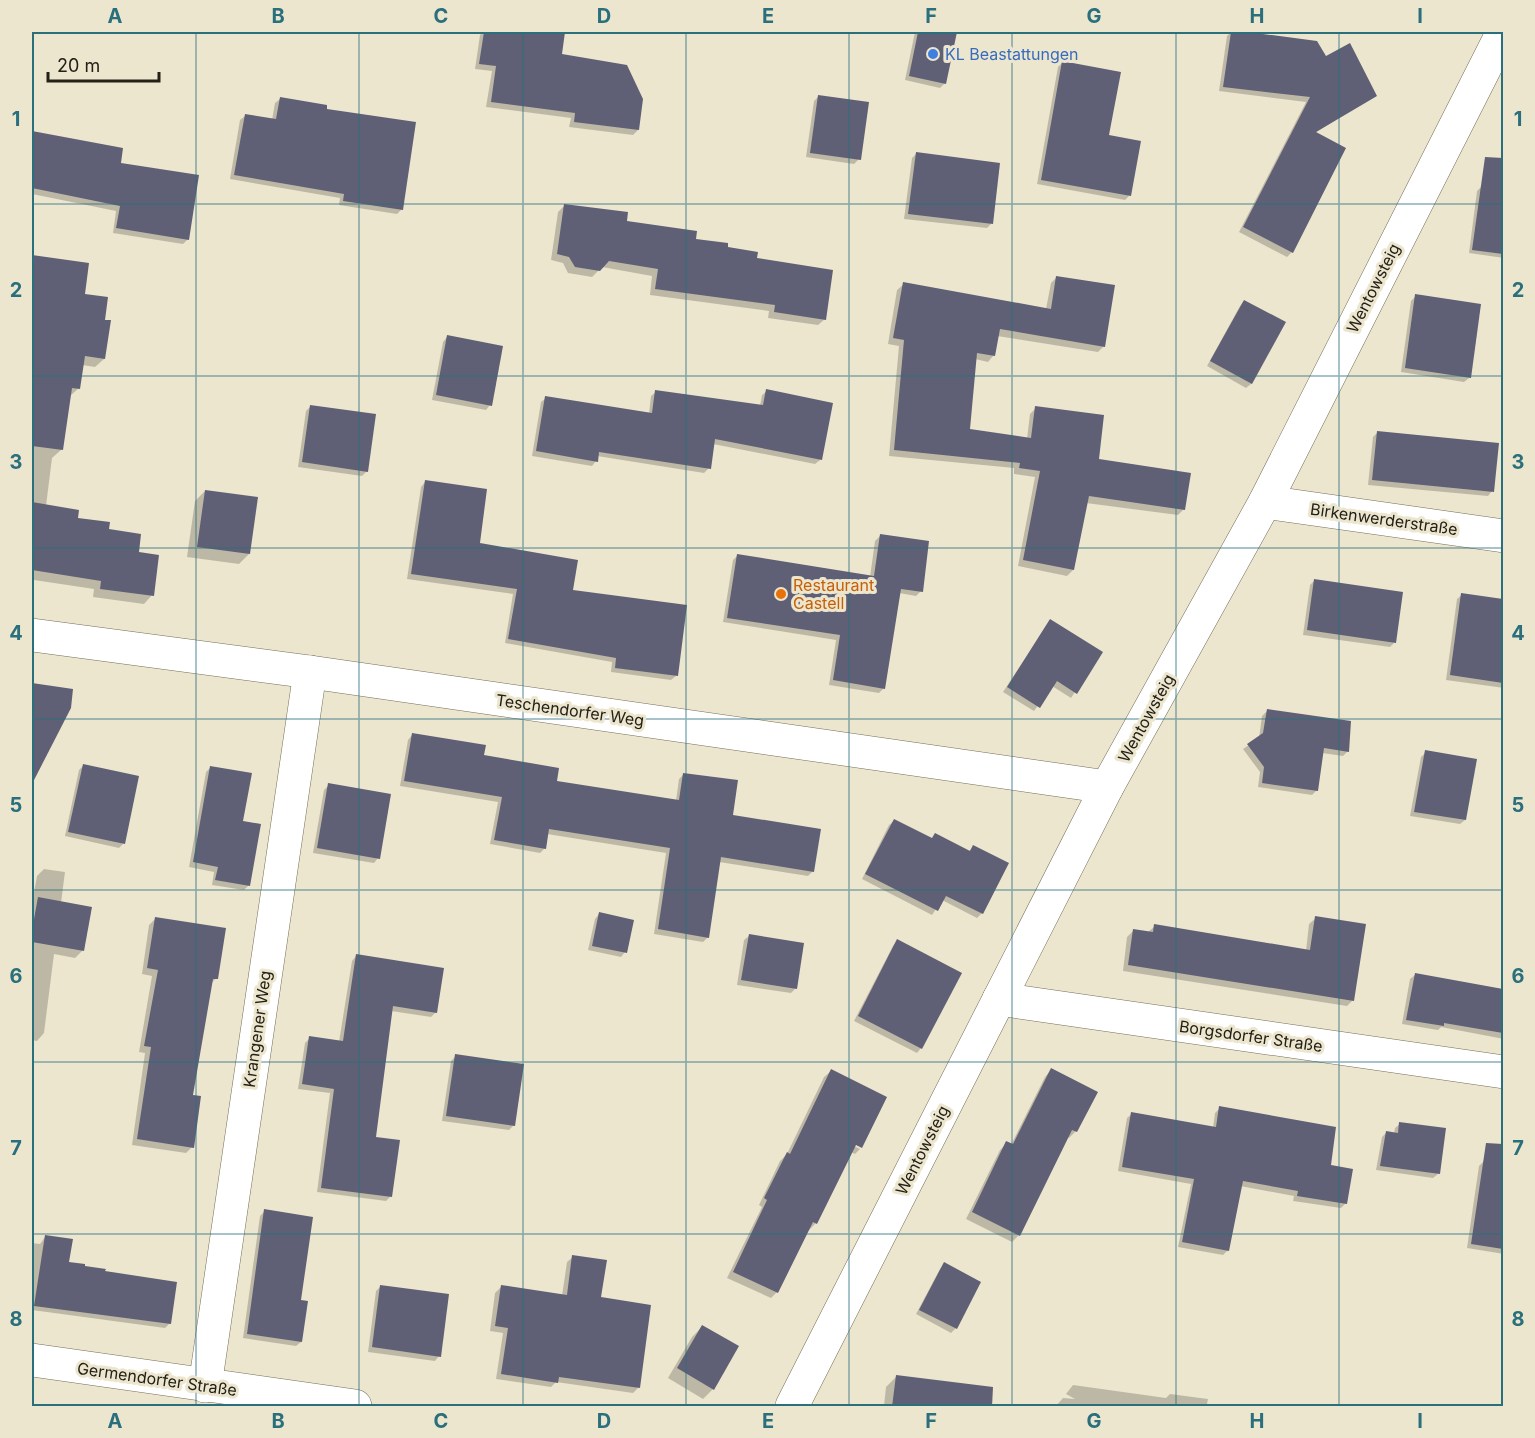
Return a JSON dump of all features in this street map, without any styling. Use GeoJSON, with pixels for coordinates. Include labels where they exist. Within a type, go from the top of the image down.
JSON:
{"type":"FeatureCollection","features":[{"type":"Feature","properties":{"kind":"street","name":"Wentowsteig"},"geometry":{"type":"LineString","coordinates":[[792,1407],[1107,787],[1264,502],[1503,32]]}},
{"type":"Feature","properties":{"kind":"street","name":"Birkenwerderstraße"},"geometry":{"type":"LineString","coordinates":[[1264,502],[1503,536]]}},
{"type":"Feature","properties":{"kind":"street","name":"Teschendorfer Weg"},"geometry":{"type":"LineString","coordinates":[[32,635],[310,672],[1107,787]]}},
{"type":"Feature","properties":{"kind":"street","name":"Krangener Weg"},"geometry":{"type":"LineString","coordinates":[[205,1386],[310,672]]}},
{"type":"Feature","properties":{"kind":"street","name":"Borgsdorfer Straße"},"geometry":{"type":"LineString","coordinates":[[999,999],[1503,1072]]}},
{"type":"Feature","properties":{"kind":"street","name":"Germendorfer Straße"},"geometry":{"type":"LineString","coordinates":[[32,1360],[355,1407]]}},
{"type":"Feature","properties":{"kind":"building"},"geometry":{"type":"Polygon","coordinates":[[[484,32],[565,32],[562,54],[627,65],[643,99],[639,130],[574,122],[575,113],[491,102],[496,66],[479,64],[484,32]]]}},
{"type":"Feature","properties":{"kind":"building","name":"KL Beastattungen"},"geometry":{"type":"Polygon","coordinates":[[[918,32],[957,32],[946,84],[909,76],[918,32]]]}},
{"type":"Feature","properties":{"kind":"building"},"geometry":{"type":"Polygon","coordinates":[[[1231,32],[1317,41],[1326,56],[1350,43],[1377,96],[1316,132],[1346,148],[1293,253],[1243,227],[1310,97],[1223,87],[1231,32]]]}},
{"type":"Feature","properties":{"kind":"building"},"geometry":{"type":"Polygon","coordinates":[[[1062,61],[1121,72],[1109,135],[1141,141],[1131,196],[1041,180],[1062,61]]]}},
{"type":"Feature","properties":{"kind":"building"},"geometry":{"type":"Polygon","coordinates":[[[818,95],[869,102],[861,160],[810,153],[818,95]]]}},
{"type":"Feature","properties":{"kind":"building"},"geometry":{"type":"Polygon","coordinates":[[[280,97],[327,105],[327,109],[416,122],[403,210],[343,201],[344,194],[234,175],[245,114],[276,119],[280,97]]]}},
{"type":"Feature","properties":{"kind":"building"},"geometry":{"type":"Polygon","coordinates":[[[32,131],[123,148],[121,163],[199,175],[189,240],[116,228],[120,206],[32,188],[32,131]]]}},
{"type":"Feature","properties":{"kind":"building"},"geometry":{"type":"Polygon","coordinates":[[[916,152],[1000,163],[993,224],[908,214],[916,152]]]}},
{"type":"Feature","properties":{"kind":"building"},"geometry":{"type":"Polygon","coordinates":[[[1485,157],[1503,158],[1503,254],[1472,250],[1485,157]]]}},
{"type":"Feature","properties":{"kind":"building"},"geometry":{"type":"Polygon","coordinates":[[[564,204],[628,212],[627,221],[697,231],[696,239],[728,243],[728,247],[758,252],[757,258],[833,270],[826,320],[774,312],[775,305],[655,289],[658,269],[609,261],[600,271],[575,267],[569,257],[557,254],[564,204]]]}},
{"type":"Feature","properties":{"kind":"building"},"geometry":{"type":"Polygon","coordinates":[[[32,255],[89,263],[85,294],[108,297],[105,320],[111,320],[105,359],[85,356],[80,389],[72,388],[63,450],[32,446],[32,255]]]}},
{"type":"Feature","properties":{"kind":"building"},"geometry":{"type":"Polygon","coordinates":[[[1056,276],[1115,285],[1105,347],[1000,329],[995,356],[977,353],[970,429],[1031,438],[1035,406],[1104,415],[1099,459],[1191,473],[1185,510],[1089,496],[1074,570],[1023,560],[1040,471],[1019,468],[1020,463],[894,450],[904,340],[893,338],[903,282],[1051,309],[1056,276]]]}},
{"type":"Feature","properties":{"kind":"building"},"geometry":{"type":"Polygon","coordinates":[[[1415,294],[1481,304],[1471,378],[1405,368],[1415,294]]]}},
{"type":"Feature","properties":{"kind":"building"},"geometry":{"type":"Polygon","coordinates":[[[1244,300],[1286,322],[1252,384],[1210,361],[1244,300]]]}},
{"type":"Feature","properties":{"kind":"building"},"geometry":{"type":"Polygon","coordinates":[[[447,335],[503,346],[492,406],[436,395],[447,335]]]}},
{"type":"Feature","properties":{"kind":"building"},"geometry":{"type":"Polygon","coordinates":[[[766,389],[833,403],[822,460],[715,439],[711,469],[599,452],[598,462],[536,451],[545,396],[652,413],[655,390],[763,405],[766,389]]]}},
{"type":"Feature","properties":{"kind":"building"},"geometry":{"type":"Polygon","coordinates":[[[310,405],[376,414],[368,472],[302,462],[310,405]]]}},
{"type":"Feature","properties":{"kind":"building"},"geometry":{"type":"Polygon","coordinates":[[[1377,431],[1499,443],[1494,492],[1372,480],[1377,431]]]}},
{"type":"Feature","properties":{"kind":"building"},"geometry":{"type":"Polygon","coordinates":[[[425,480],[487,489],[480,543],[578,560],[573,590],[687,605],[678,676],[615,668],[616,658],[508,639],[517,589],[411,574],[425,480]]]}},
{"type":"Feature","properties":{"kind":"building"},"geometry":{"type":"Polygon","coordinates":[[[205,490],[258,497],[250,554],[197,547],[205,490]]]}},
{"type":"Feature","properties":{"kind":"building"},"geometry":{"type":"Polygon","coordinates":[[[32,502],[79,510],[78,518],[110,522],[109,529],[141,534],[139,552],[159,555],[154,596],[100,589],[101,581],[32,570],[32,502]]]}},
{"type":"Feature","properties":{"kind":"building"},"geometry":{"type":"Polygon","coordinates":[[[880,534],[929,541],[923,592],[901,589],[885,689],[833,680],[840,635],[727,618],[737,554],[874,576],[880,534]]]}},
{"type":"Feature","properties":{"kind":"building"},"geometry":{"type":"Polygon","coordinates":[[[1314,579],[1403,592],[1396,643],[1307,630],[1314,579]]]}},
{"type":"Feature","properties":{"kind":"building"},"geometry":{"type":"Polygon","coordinates":[[[1461,593],[1503,599],[1503,683],[1450,675],[1461,593]]]}},
{"type":"Feature","properties":{"kind":"building"},"geometry":{"type":"Polygon","coordinates":[[[1050,619],[1103,652],[1077,694],[1057,681],[1040,708],[1007,687],[1050,619]]]}},
{"type":"Feature","properties":{"kind":"building"},"geometry":{"type":"Polygon","coordinates":[[[32,683],[73,689],[71,708],[32,784],[32,683]]]}},
{"type":"Feature","properties":{"kind":"building"},"geometry":{"type":"Polygon","coordinates":[[[1267,709],[1351,721],[1349,752],[1324,748],[1318,791],[1262,783],[1264,767],[1247,744],[1263,733],[1267,709]]]}},
{"type":"Feature","properties":{"kind":"building"},"geometry":{"type":"Polygon","coordinates":[[[412,733],[486,745],[484,755],[559,768],[557,781],[679,800],[683,773],[738,780],[733,815],[821,829],[814,872],[721,857],[709,938],[658,929],[670,848],[549,829],[546,849],[494,840],[502,797],[404,781],[412,733]]]}},
{"type":"Feature","properties":{"kind":"building"},"geometry":{"type":"Polygon","coordinates":[[[1425,750],[1477,759],[1466,820],[1414,812],[1425,750]]]}},
{"type":"Feature","properties":{"kind":"building"},"geometry":{"type":"Polygon","coordinates":[[[83,764],[139,776],[125,844],[68,832],[83,764]]]}},
{"type":"Feature","properties":{"kind":"building"},"geometry":{"type":"Polygon","coordinates":[[[210,766],[252,773],[243,821],[261,824],[250,886],[215,880],[218,867],[193,862],[210,766]]]}},
{"type":"Feature","properties":{"kind":"building"},"geometry":{"type":"Polygon","coordinates":[[[328,783],[391,794],[380,859],[317,848],[328,783]]]}},
{"type":"Feature","properties":{"kind":"building"},"geometry":{"type":"Polygon","coordinates":[[[894,819],[932,838],[935,833],[970,851],[973,845],[1009,863],[983,914],[946,896],[938,911],[865,874],[894,819]]]}},
{"type":"Feature","properties":{"kind":"building"},"geometry":{"type":"Polygon","coordinates":[[[38,897],[92,907],[84,951],[32,942],[38,897]]]}},
{"type":"Feature","properties":{"kind":"building"},"geometry":{"type":"Polygon","coordinates":[[[599,912],[634,920],[627,953],[592,946],[599,912]]]}},
{"type":"Feature","properties":{"kind":"building"},"geometry":{"type":"Polygon","coordinates":[[[1315,916],[1366,924],[1354,1001],[1128,965],[1133,929],[1153,932],[1154,924],[1310,950],[1315,916]]]}},
{"type":"Feature","properties":{"kind":"building"},"geometry":{"type":"Polygon","coordinates":[[[155,917],[226,928],[218,979],[213,979],[193,1095],[201,1096],[194,1148],[137,1139],[151,1047],[144,1046],[158,970],[147,968],[155,917]]]}},
{"type":"Feature","properties":{"kind":"building"},"geometry":{"type":"Polygon","coordinates":[[[749,934],[804,943],[797,989],[741,980],[749,934]]]}},
{"type":"Feature","properties":{"kind":"building"},"geometry":{"type":"Polygon","coordinates":[[[897,939],[962,973],[922,1049],[858,1016],[897,939]]]}},
{"type":"Feature","properties":{"kind":"building"},"geometry":{"type":"Polygon","coordinates":[[[356,954],[444,968],[437,1013],[393,1006],[376,1137],[400,1140],[392,1197],[321,1188],[334,1089],[302,1084],[309,1036],[343,1041],[356,954]]]}},
{"type":"Feature","properties":{"kind":"building"},"geometry":{"type":"Polygon","coordinates":[[[1415,973],[1503,989],[1503,1033],[1444,1023],[1444,1026],[1406,1020],[1415,973]]]}},
{"type":"Feature","properties":{"kind":"building"},"geometry":{"type":"Polygon","coordinates":[[[455,1054],[524,1064],[515,1126],[446,1116],[455,1054]]]}},
{"type":"Feature","properties":{"kind":"building"},"geometry":{"type":"Polygon","coordinates":[[[1051,1068],[1098,1092],[1077,1132],[1072,1130],[1020,1236],[972,1212],[1006,1141],[1013,1144],[1051,1068]]]}},
{"type":"Feature","properties":{"kind":"building"},"geometry":{"type":"Polygon","coordinates":[[[831,1069],[887,1097],[862,1148],[856,1145],[817,1224],[813,1222],[778,1293],[733,1272],[767,1200],[764,1198],[787,1152],[790,1154],[831,1069]]]}},
{"type":"Feature","properties":{"kind":"building"},"geometry":{"type":"Polygon","coordinates":[[[1219,1106],[1336,1127],[1331,1165],[1353,1169],[1347,1204],[1297,1196],[1298,1191],[1243,1181],[1229,1251],[1182,1242],[1194,1179],[1122,1167],[1131,1112],[1216,1127],[1219,1106]]]}},
{"type":"Feature","properties":{"kind":"building"},"geometry":{"type":"Polygon","coordinates":[[[1399,1122],[1446,1128],[1440,1174],[1380,1166],[1386,1131],[1398,1133],[1399,1122]]]}},
{"type":"Feature","properties":{"kind":"building"},"geometry":{"type":"Polygon","coordinates":[[[1486,1143],[1503,1144],[1503,1249],[1471,1244],[1486,1143]]]}},
{"type":"Feature","properties":{"kind":"building"},"geometry":{"type":"Polygon","coordinates":[[[264,1209],[313,1217],[301,1300],[308,1301],[302,1342],[247,1334],[264,1209]]]}},
{"type":"Feature","properties":{"kind":"building"},"geometry":{"type":"Polygon","coordinates":[[[45,1235],[73,1239],[69,1262],[106,1269],[105,1271],[177,1282],[171,1324],[34,1306],[45,1235]]]}},
{"type":"Feature","properties":{"kind":"building"},"geometry":{"type":"Polygon","coordinates":[[[572,1255],[607,1260],[601,1297],[651,1305],[640,1388],[559,1377],[558,1383],[501,1374],[508,1328],[495,1326],[501,1285],[567,1295],[572,1255]]]}},
{"type":"Feature","properties":{"kind":"building"},"geometry":{"type":"Polygon","coordinates":[[[944,1262],[981,1282],[957,1329],[919,1310],[944,1262]]]}},
{"type":"Feature","properties":{"kind":"building"},"geometry":{"type":"Polygon","coordinates":[[[380,1285],[449,1294],[441,1357],[372,1347],[380,1285]]]}},
{"type":"Feature","properties":{"kind":"building"},"geometry":{"type":"Polygon","coordinates":[[[702,1325],[739,1346],[714,1390],[677,1368],[702,1325]]]}},
{"type":"Feature","properties":{"kind":"building"},"geometry":{"type":"Polygon","coordinates":[[[896,1375],[993,1387],[992,1407],[892,1407],[896,1375]]]}},
{"type":"Feature","properties":{"kind":"place","name":"KL Beastattungen"},"geometry":{"type":"Point","coordinates":[933,54]}},
{"type":"Feature","properties":{"kind":"place","name":"Restaurant Castell"},"geometry":{"type":"Point","coordinates":[781,594]}}]}
